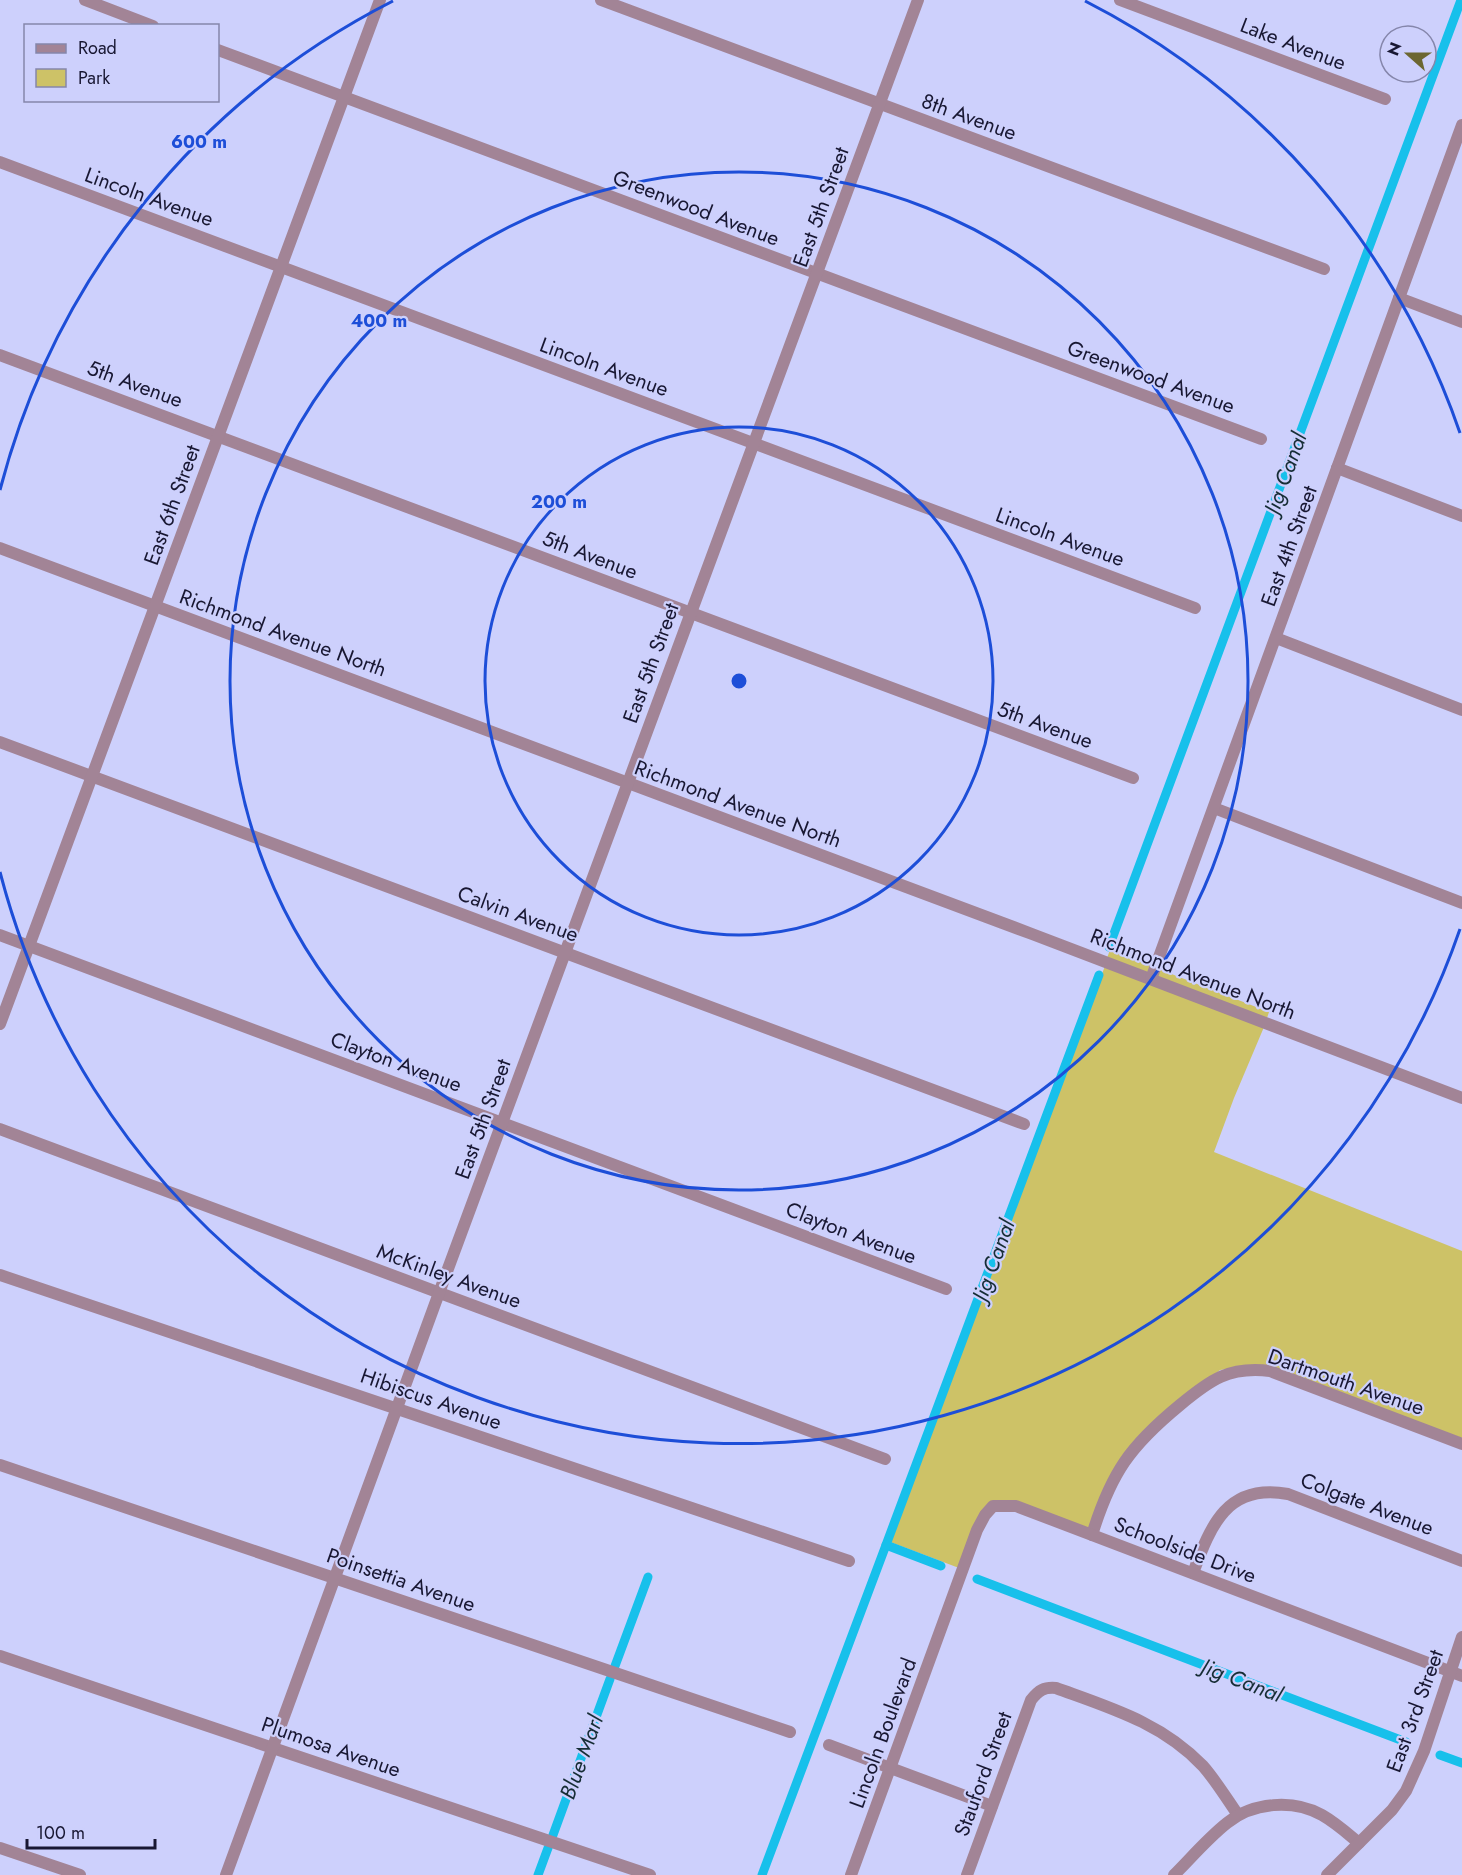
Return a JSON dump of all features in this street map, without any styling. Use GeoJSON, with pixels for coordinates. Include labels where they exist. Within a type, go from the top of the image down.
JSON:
{"type":"FeatureCollection","features":[{"type":"Feature","properties":{"kind":"street"},"geometry":{"type":"LineString","coordinates":[[85,0],[148,24]]}},
{"type":"Feature","properties":{"kind":"street","name":"East 6th Street"},"geometry":{"type":"LineString","coordinates":[[0,1024],[380,0]]}},
{"type":"Feature","properties":{"kind":"street","name":"8th Avenue"},"geometry":{"type":"LineString","coordinates":[[601,0],[1324,269]]}},
{"type":"Feature","properties":{"kind":"street","name":"East 5th Street"},"geometry":{"type":"LineString","coordinates":[[226,1875],[918,0]]}},
{"type":"Feature","properties":{"kind":"street","name":"Lake Avenue"},"geometry":{"type":"LineString","coordinates":[[1120,0],[1385,99]]}},
{"type":"Feature","properties":{"kind":"street","name":"Greenwood Avenue"},"geometry":{"type":"LineString","coordinates":[[219,50],[1261,439]]}},
{"type":"Feature","properties":{"kind":"street","name":"East 4th Street"},"geometry":{"type":"LineString","coordinates":[[1151,979],[1462,127]]}},
{"type":"Feature","properties":{"kind":"street","name":"Lincoln Avenue"},"geometry":{"type":"LineString","coordinates":[[0,162],[1195,608]]}},
{"type":"Feature","properties":{"kind":"street"},"geometry":{"type":"LineString","coordinates":[[1399,298],[1462,322]]}},
{"type":"Feature","properties":{"kind":"street","name":"5th Avenue"},"geometry":{"type":"LineString","coordinates":[[0,355],[1133,778]]}},
{"type":"Feature","properties":{"kind":"street"},"geometry":{"type":"LineString","coordinates":[[1337,468],[1462,516]]}},
{"type":"Feature","properties":{"kind":"street","name":"Richmond Avenue North"},"geometry":{"type":"LineString","coordinates":[[0,548],[1151,979],[1462,1098]]}},
{"type":"Feature","properties":{"kind":"street"},"geometry":{"type":"LineString","coordinates":[[1276,638],[1462,710]]}},
{"type":"Feature","properties":{"kind":"street","name":"Calvin Avenue"},"geometry":{"type":"LineString","coordinates":[[0,742],[1023,1124]]}},
{"type":"Feature","properties":{"kind":"street"},"geometry":{"type":"LineString","coordinates":[[1214,808],[1462,903]]}},
{"type":"Feature","properties":{"kind":"street","name":"Clayton Avenue"},"geometry":{"type":"LineString","coordinates":[[0,935],[946,1289]]}},
{"type":"Feature","properties":{"kind":"street","name":"McKinley Avenue"},"geometry":{"type":"LineString","coordinates":[[0,1129],[885,1459]]}},
{"type":"Feature","properties":{"kind":"street","name":"Hibiscus Avenue"},"geometry":{"type":"LineString","coordinates":[[0,1275],[849,1561]]}},
{"type":"Feature","properties":{"kind":"street","name":"Dartmouth Avenue"},"geometry":{"type":"LineString","coordinates":[[1092,1535],[1112,1482],[1126,1458],[1151,1429],[1213,1379],[1227,1373],[1241,1370],[1270,1371],[1462,1444]]}},
{"type":"Feature","properties":{"kind":"street","name":"Poinsettia Avenue"},"geometry":{"type":"LineString","coordinates":[[0,1465],[790,1732]]}},
{"type":"Feature","properties":{"kind":"street","name":"Colgate Avenue"},"geometry":{"type":"LineString","coordinates":[[1193,1574],[1210,1531],[1222,1513],[1237,1500],[1263,1492],[1297,1497],[1462,1560]]}},
{"type":"Feature","properties":{"kind":"street","name":"Schoolside Drive"},"geometry":{"type":"LineString","coordinates":[[950,1603],[977,1530],[985,1515],[993,1506],[1016,1506],[1456,1674]]}},
{"type":"Feature","properties":{"kind":"street","name":"Lincoln Boulevard"},"geometry":{"type":"LineString","coordinates":[[851,1875],[950,1603]]}},
{"type":"Feature","properties":{"kind":"street","name":"East 3rd Street"},"geometry":{"type":"LineString","coordinates":[[1330,1874],[1392,1810],[1406,1791],[1419,1766],[1456,1674],[1462,1637]]}},
{"type":"Feature","properties":{"kind":"street","name":"Plumosa Avenue"},"geometry":{"type":"LineString","coordinates":[[0,1656],[650,1875]]}},
{"type":"Feature","properties":{"kind":"street","name":"Stauford Street"},"geometry":{"type":"LineString","coordinates":[[967,1875],[1031,1700],[1046,1687],[1056,1688],[1117,1710],[1162,1732],[1204,1767],[1238,1815]]}},
{"type":"Feature","properties":{"kind":"street"},"geometry":{"type":"LineString","coordinates":[[829,1745],[992,1806]]}},
{"type":"Feature","properties":{"kind":"street"},"geometry":{"type":"LineString","coordinates":[[1174,1875],[1238,1815],[1272,1805],[1304,1808],[1323,1816],[1359,1843]]}},
{"type":"Feature","properties":{"kind":"street"},"geometry":{"type":"LineString","coordinates":[[0,1848],[80,1875]]}},
{"type":"Feature","properties":{"kind":"green space"},"geometry":{"type":"Polygon","coordinates":[[[1110,950],[1269,1012],[1267,1018],[1107,958],[1110,950]]]}},
{"type":"Feature","properties":{"kind":"green space"},"geometry":{"type":"Polygon","coordinates":[[[1105,966],[1264,1027],[1214,1152],[1462,1251],[1462,1438],[1253,1365],[1220,1370],[1143,1432],[1089,1529],[994,1501],[981,1513],[976,1522],[959,1568],[885,1540],[1105,966]]]}},
{"type":"Feature","properties":{"kind":"waterway","name":"Jig Canal"},"geometry":{"type":"LineString","coordinates":[[1109,947],[1461,0]]}},
{"type":"Feature","properties":{"kind":"waterway","name":"Jig Canal"},"geometry":{"type":"LineString","coordinates":[[941,1566],[886,1545],[1099,975]]}},
{"type":"Feature","properties":{"kind":"waterway","name":"Jig Canal"},"geometry":{"type":"LineString","coordinates":[[762,1875],[886,1545]]}},
{"type":"Feature","properties":{"kind":"waterway","name":"Blue Marl"},"geometry":{"type":"LineString","coordinates":[[615,1666],[648,1577]]}},
{"type":"Feature","properties":{"kind":"waterway","name":"Jig Canal"},"geometry":{"type":"LineString","coordinates":[[977,1579],[1406,1742]]}},
{"type":"Feature","properties":{"kind":"waterway","name":"Blue Marl"},"geometry":{"type":"LineString","coordinates":[[553,1835],[610,1679]]}},
{"type":"Feature","properties":{"kind":"waterway","name":"Jig Canal"},"geometry":{"type":"LineString","coordinates":[[1440,1755],[1462,1763]]}},
{"type":"Feature","properties":{"kind":"waterway","name":"Blue Marl"},"geometry":{"type":"LineString","coordinates":[[538,1875],[548,1848]]}}]}
